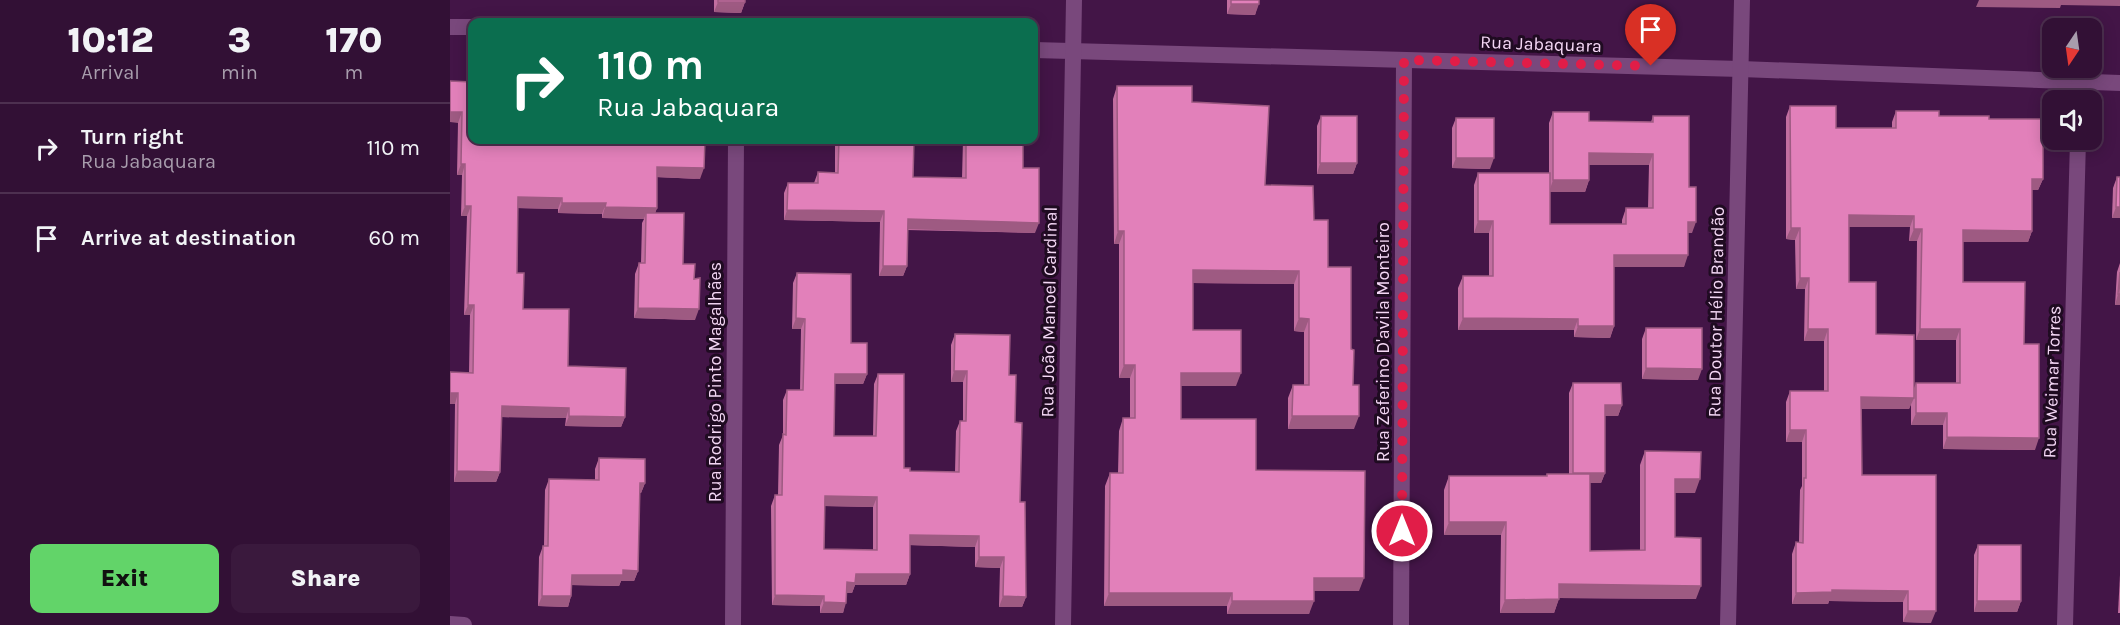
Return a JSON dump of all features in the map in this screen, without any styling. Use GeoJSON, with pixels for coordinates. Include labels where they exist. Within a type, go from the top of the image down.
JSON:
{"type":"FeatureCollection","features":[{"type":"Feature","properties":{"kind":"street","name":"Rua João Manoel Cardinal"},"geometry":{"type":"LineString","coordinates":[[1063,625],[1074,0]]}},
{"type":"Feature","properties":{"kind":"street","name":"Rua Doutor Hélio Brandão"},"geometry":{"type":"LineString","coordinates":[[1728,625],[1742,0]]}},
{"type":"Feature","properties":{"kind":"street"},"geometry":{"type":"LineString","coordinates":[[450,27],[468,27]]}},
{"type":"Feature","properties":{"kind":"street","name":"Rua Jabaquara"},"geometry":{"type":"LineString","coordinates":[[1038,50],[1741,69],[2120,83]]}},
{"type":"Feature","properties":{"kind":"street","name":"Rua Zeferino D'avila Monteiro"},"geometry":{"type":"LineString","coordinates":[[1401,625],[1404,60]]}},
{"type":"Feature","properties":{"kind":"street"},"geometry":{"type":"LineString","coordinates":[[2079,82],[2079,90]]}},
{"type":"Feature","properties":{"kind":"street","name":"Rua Rodrigo Pinto Magalhães"},"geometry":{"type":"LineString","coordinates":[[733,625],[736,144]]}},
{"type":"Feature","properties":{"kind":"street","name":"Rua Weimar Torres"},"geometry":{"type":"LineString","coordinates":[[2065,625],[2078,150]]}},
{"type":"Feature","properties":{"kind":"street"},"geometry":{"type":"LineString","coordinates":[[450,624],[464,625]]}},
{"type":"Feature","properties":{"kind":"building"},"geometry":{"type":"Polygon","coordinates":[[[718,0],[745,0],[745,2],[718,2],[718,0]]]}},
{"type":"Feature","properties":{"kind":"building"},"geometry":{"type":"Polygon","coordinates":[[[1231,0],[1259,0],[1259,4],[1231,4],[1231,0]]]}},
{"type":"Feature","properties":{"kind":"building"},"geometry":{"type":"Polygon","coordinates":[[[450,81],[468,82],[468,144],[705,144],[704,168],[657,167],[657,208],[605,207],[606,203],[562,203],[562,198],[518,197],[517,273],[524,273],[523,309],[569,309],[568,366],[626,368],[625,417],[569,416],[569,408],[502,406],[500,472],[457,471],[458,393],[450,393],[450,372],[473,373],[474,305],[468,305],[471,206],[465,206],[465,164],[461,164],[462,112],[450,112],[450,81]]]}},
{"type":"Feature","properties":{"kind":"building"},"geometry":{"type":"Polygon","coordinates":[[[1117,86],[1192,86],[1192,102],[1269,106],[1265,185],[1313,186],[1314,220],[1328,220],[1328,267],[1351,267],[1351,349],[1354,350],[1353,385],[1359,385],[1359,416],[1292,416],[1293,385],[1309,385],[1309,319],[1299,318],[1299,271],[1193,270],[1193,330],[1241,330],[1241,373],[1181,373],[1181,419],[1256,419],[1256,470],[1365,471],[1364,578],[1314,578],[1314,601],[1232,601],[1232,593],[1109,593],[1110,473],[1123,473],[1123,418],[1135,418],[1135,365],[1124,365],[1124,231],[1118,231],[1117,86]]]}},
{"type":"Feature","properties":{"kind":"building"},"geometry":{"type":"Polygon","coordinates":[[[1790,106],[1836,106],[1836,128],[1896,128],[1896,111],[1939,111],[1939,116],[1989,116],[1989,119],[2042,119],[2043,179],[2032,179],[2032,231],[1963,230],[1963,282],[2025,282],[2024,344],[2039,344],[2039,438],[1947,437],[1947,413],[1916,413],[1916,383],[1960,383],[1960,329],[1920,329],[1922,229],[1914,229],[1914,216],[1849,215],[1849,282],[1876,282],[1876,334],[1914,335],[1914,398],[1861,397],[1862,475],[1936,475],[1936,611],[1908,611],[1908,591],[1832,590],[1832,592],[1796,593],[1796,542],[1803,543],[1806,430],[1790,430],[1790,391],[1828,391],[1828,329],[1808,329],[1809,278],[1800,278],[1800,228],[1791,228],[1790,106]]]}},
{"type":"Feature","properties":{"kind":"building"},"geometry":{"type":"Polygon","coordinates":[[[1553,112],[1589,112],[1589,121],[1653,122],[1653,116],[1689,116],[1689,187],[1696,187],[1696,222],[1688,222],[1688,255],[1614,255],[1614,326],[1578,326],[1578,319],[1463,318],[1463,276],[1493,276],[1493,221],[1478,221],[1478,173],[1550,173],[1550,224],[1626,224],[1626,208],[1653,208],[1653,154],[1589,153],[1589,180],[1553,180],[1553,112]]]}},
{"type":"Feature","properties":{"kind":"building"},"geometry":{"type":"Polygon","coordinates":[[[1321,116],[1357,116],[1357,163],[1320,163],[1321,116]]]}},
{"type":"Feature","properties":{"kind":"building"},"geometry":{"type":"Polygon","coordinates":[[[1456,118],[1494,118],[1494,158],[1456,158],[1456,118]]]}},
{"type":"Feature","properties":{"kind":"building"},"geometry":{"type":"Polygon","coordinates":[[[839,144],[914,144],[913,177],[966,178],[966,144],[1023,144],[1023,168],[1039,168],[1039,223],[908,219],[907,266],[883,266],[884,211],[787,210],[788,183],[818,183],[818,172],[838,173],[839,144]]]}},
{"type":"Feature","properties":{"kind":"building"},"geometry":{"type":"Polygon","coordinates":[[[2117,177],[2120,177],[2120,207],[2116,207],[2117,177]]]}},
{"type":"Feature","properties":{"kind":"building"},"geometry":{"type":"Polygon","coordinates":[[[646,213],[684,213],[683,264],[695,264],[694,279],[700,278],[699,309],[638,308],[639,263],[645,263],[646,213]]]}},
{"type":"Feature","properties":{"kind":"building"},"geometry":{"type":"Polygon","coordinates":[[[797,273],[851,274],[851,343],[867,343],[867,374],[835,374],[834,436],[876,436],[878,374],[904,374],[904,468],[910,468],[910,471],[959,472],[960,421],[966,421],[967,371],[954,371],[955,334],[1010,335],[1009,375],[1016,375],[1015,422],[1022,423],[1020,502],[1025,502],[1026,597],[1003,596],[1004,557],[979,557],[979,536],[910,535],[910,574],[856,574],[855,583],[847,582],[846,603],[824,602],[824,596],[775,595],[775,495],[782,495],[783,434],[786,435],[787,390],[803,390],[805,319],[796,318],[797,273]],[[825,496],[824,549],[877,550],[877,497],[825,496]]]}},
{"type":"Feature","properties":{"kind":"building"},"geometry":{"type":"Polygon","coordinates":[[[1646,328],[1702,328],[1702,369],[1646,368],[1646,328]]]}},
{"type":"Feature","properties":{"kind":"building"},"geometry":{"type":"Polygon","coordinates":[[[1573,383],[1621,383],[1622,405],[1605,405],[1605,473],[1573,473],[1573,383]]]}},
{"type":"Feature","properties":{"kind":"building"},"geometry":{"type":"Polygon","coordinates":[[[1645,451],[1701,452],[1700,479],[1675,479],[1675,537],[1701,538],[1701,586],[1559,584],[1559,599],[1505,600],[1506,522],[1449,522],[1449,476],[1590,474],[1590,551],[1645,550],[1645,451]]]}},
{"type":"Feature","properties":{"kind":"building"},"geometry":{"type":"Polygon","coordinates":[[[599,458],[645,459],[645,483],[640,483],[638,571],[623,570],[623,575],[572,575],[571,596],[542,596],[543,546],[548,546],[549,479],[599,480],[599,458]]]}},
{"type":"Feature","properties":{"kind":"building"},"geometry":{"type":"Polygon","coordinates":[[[1978,545],[2021,545],[2021,601],[1977,601],[1978,545]]]}},
{"type":"Feature","properties":{"kind":"route"},"geometry":{"type":"LineString","coordinates":[[1402,531],[1404,60],[1651,66]]}}]}
